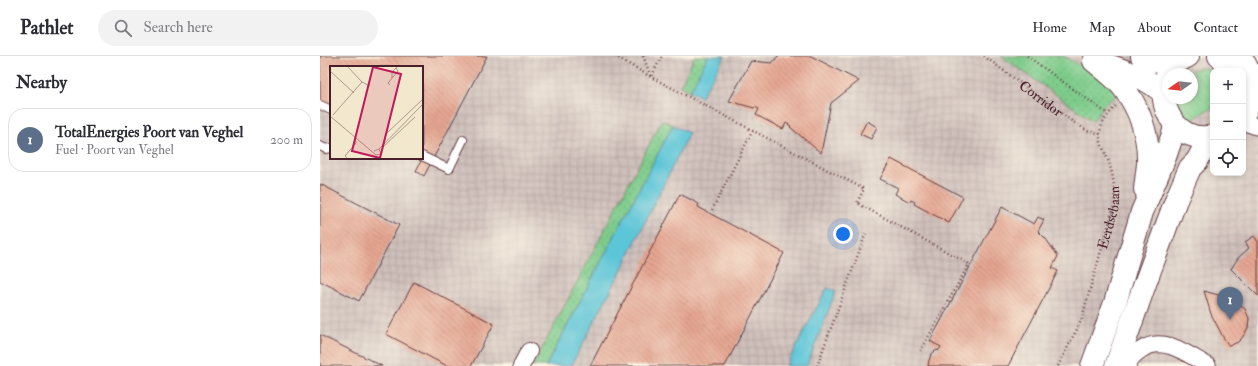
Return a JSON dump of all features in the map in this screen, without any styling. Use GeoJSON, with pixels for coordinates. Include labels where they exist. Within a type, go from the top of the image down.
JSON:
{"type":"FeatureCollection","features":[{"type":"Feature","properties":{"kind":"main road"},"geometry":{"type":"LineString","coordinates":[[1142,56],[1149,60],[1181,61]]}},
{"type":"Feature","properties":{"kind":"main road"},"geometry":{"type":"LineString","coordinates":[[1219,56],[1233,68]]}},
{"type":"Feature","properties":{"kind":"main road"},"geometry":{"type":"LineString","coordinates":[[1239,56],[1249,72],[1251,99]]}},
{"type":"Feature","properties":{"kind":"main road"},"geometry":{"type":"LineString","coordinates":[[1090,58],[1141,78],[1156,86],[1162,92]]}},
{"type":"Feature","properties":{"kind":"main road"},"geometry":{"type":"LineString","coordinates":[[1090,58],[1114,79],[1129,95],[1141,120],[1145,136],[1148,165],[1142,212]]}},
{"type":"Feature","properties":{"kind":"main road"},"geometry":{"type":"LineString","coordinates":[[1164,104],[1168,114],[1174,123],[1188,135],[1209,134]]}},
{"type":"Feature","properties":{"kind":"main road","name":"Eerdsebaan"},"geometry":{"type":"LineString","coordinates":[[1092,366],[1115,303],[1142,212],[1166,157],[1174,131],[1174,123]]}},
{"type":"Feature","properties":{"kind":"main road"},"geometry":{"type":"LineString","coordinates":[[1116,366],[1146,281],[1190,168],[1190,158],[1209,134]]}},
{"type":"Feature","properties":{"kind":"street"},"geometry":{"type":"LineString","coordinates":[[1246,123],[1258,127]]}},
{"type":"Feature","properties":{"kind":"street"},"geometry":{"type":"LineString","coordinates":[[1127,366],[1132,357],[1144,348],[1160,344],[1168,345],[1208,366]]}},
{"type":"Feature","properties":{"kind":"street"},"geometry":{"type":"LineString","coordinates":[[521,366],[529,351]]}},
{"type":"Feature","properties":{"kind":"lane"},"geometry":{"type":"LineString","coordinates":[[320,105],[330,110]]}},
{"type":"Feature","properties":{"kind":"lane"},"geometry":{"type":"LineString","coordinates":[[423,156],[449,169],[463,140]]}},
{"type":"Feature","properties":{"kind":"lane"},"geometry":{"type":"LineString","coordinates":[[320,146],[326,149],[330,148]]}},
{"type":"Feature","properties":{"kind":"path"},"geometry":{"type":"LineString","coordinates":[[615,56],[651,77],[864,189],[857,203],[968,264],[920,352]]}},
{"type":"Feature","properties":{"kind":"path"},"geometry":{"type":"LineString","coordinates":[[643,56],[651,77]]}},
{"type":"Feature","properties":{"kind":"path"},"geometry":{"type":"LineString","coordinates":[[651,77],[662,56]]}},
{"type":"Feature","properties":{"kind":"path","name":"Corridor"},"geometry":{"type":"LineString","coordinates":[[984,56],[1073,122],[1088,131],[1100,134]]}},
{"type":"Feature","properties":{"kind":"path"},"geometry":{"type":"LineString","coordinates":[[1028,56],[1108,114]]}},
{"type":"Feature","properties":{"kind":"path"},"geometry":{"type":"LineString","coordinates":[[1100,134],[1102,125],[1108,114],[1129,95]]}},
{"type":"Feature","properties":{"kind":"path"},"geometry":{"type":"LineString","coordinates":[[712,210],[753,130]]}},
{"type":"Feature","properties":{"kind":"path","name":"Eerdsebaan"},"geometry":{"type":"LineString","coordinates":[[1058,366],[1081,320],[1114,206],[1115,195],[1111,166],[1100,142],[1100,134]]}},
{"type":"Feature","properties":{"kind":"path"},"geometry":{"type":"LineString","coordinates":[[816,366],[866,233]]}},
{"type":"Feature","properties":{"kind":"shaded area"},"geometry":{"type":"Polygon","coordinates":[[[320,56],[1258,56],[1258,366],[320,366],[320,56]]]}},
{"type":"Feature","properties":{"kind":"green space"},"geometry":{"type":"Polygon","coordinates":[[[695,56],[708,56],[690,91],[680,86],[695,56]]]}},
{"type":"Feature","properties":{"kind":"green space"},"geometry":{"type":"Polygon","coordinates":[[[1001,56],[1063,56],[1114,84],[1121,92],[1104,105],[1093,121],[1001,56]]]}},
{"type":"Feature","properties":{"kind":"green space"},"geometry":{"type":"Polygon","coordinates":[[[1198,68],[1210,70],[1210,109],[1193,120],[1182,111],[1180,104],[1198,104],[1198,68]]]}},
{"type":"Feature","properties":{"kind":"green space"},"geometry":{"type":"Polygon","coordinates":[[[662,120],[673,125],[546,366],[533,366],[662,120]]]}},
{"type":"Feature","properties":{"kind":"water"},"geometry":{"type":"Polygon","coordinates":[[[708,56],[725,56],[701,97],[690,91],[708,56]]]}},
{"type":"Feature","properties":{"kind":"water"},"geometry":{"type":"Polygon","coordinates":[[[673,125],[689,133],[621,271],[571,366],[546,366],[673,125]]]}},
{"type":"Feature","properties":{"kind":"water"},"geometry":{"type":"Polygon","coordinates":[[[827,288],[836,291],[807,366],[786,366],[827,288]]]}},
{"type":"Feature","properties":{"kind":"building"},"geometry":{"type":"Polygon","coordinates":[[[320,56],[487,56],[424,176],[416,171],[421,161],[418,159],[423,159],[423,66],[330,66],[330,112],[320,107],[320,56]]]}},
{"type":"Feature","properties":{"kind":"building"},"geometry":{"type":"Polygon","coordinates":[[[778,56],[811,56],[859,81],[831,103],[821,153],[786,123],[783,129],[756,115],[759,109],[729,101],[751,61],[772,63],[778,56]]]}},
{"type":"Feature","properties":{"kind":"building"},"geometry":{"type":"Polygon","coordinates":[[[867,121],[877,127],[871,139],[860,134],[867,121]]]}},
{"type":"Feature","properties":{"kind":"building"},"geometry":{"type":"Polygon","coordinates":[[[891,159],[963,197],[949,223],[914,204],[915,202],[911,200],[910,202],[895,194],[898,188],[880,179],[891,159]]]}},
{"type":"Feature","properties":{"kind":"building"},"geometry":{"type":"Polygon","coordinates":[[[320,184],[399,225],[359,301],[320,281],[320,184]]]}},
{"type":"Feature","properties":{"kind":"building"},"geometry":{"type":"Polygon","coordinates":[[[680,194],[699,204],[698,207],[784,253],[725,366],[590,366],[680,194]]]}},
{"type":"Feature","properties":{"kind":"building"},"geometry":{"type":"Polygon","coordinates":[[[1002,207],[1034,224],[1038,217],[1044,220],[1038,231],[1046,239],[1058,256],[1052,268],[1058,271],[1008,366],[928,366],[931,355],[935,351],[938,351],[941,347],[930,341],[1002,207]]]}},
{"type":"Feature","properties":{"kind":"building"},"geometry":{"type":"Polygon","coordinates":[[[1254,236],[1258,242],[1258,296],[1231,269],[1238,258],[1249,248],[1245,242],[1254,236]]]}},
{"type":"Feature","properties":{"kind":"building"},"geometry":{"type":"Polygon","coordinates":[[[414,282],[494,324],[471,366],[447,366],[386,334],[414,282]]]}},
{"type":"Feature","properties":{"kind":"building"},"geometry":{"type":"Polygon","coordinates":[[[1204,291],[1233,299],[1245,309],[1249,318],[1248,328],[1238,342],[1229,346],[1223,337],[1211,314],[1204,291]]]}},
{"type":"Feature","properties":{"kind":"building"},"geometry":{"type":"Polygon","coordinates":[[[320,335],[382,366],[320,366],[320,335]]]}},
{"type":"Feature","properties":{"kind":"place","name":"TotalEnergies Poort van Veghel"},"geometry":{"type":"Point","coordinates":[1230,320]}}]}
